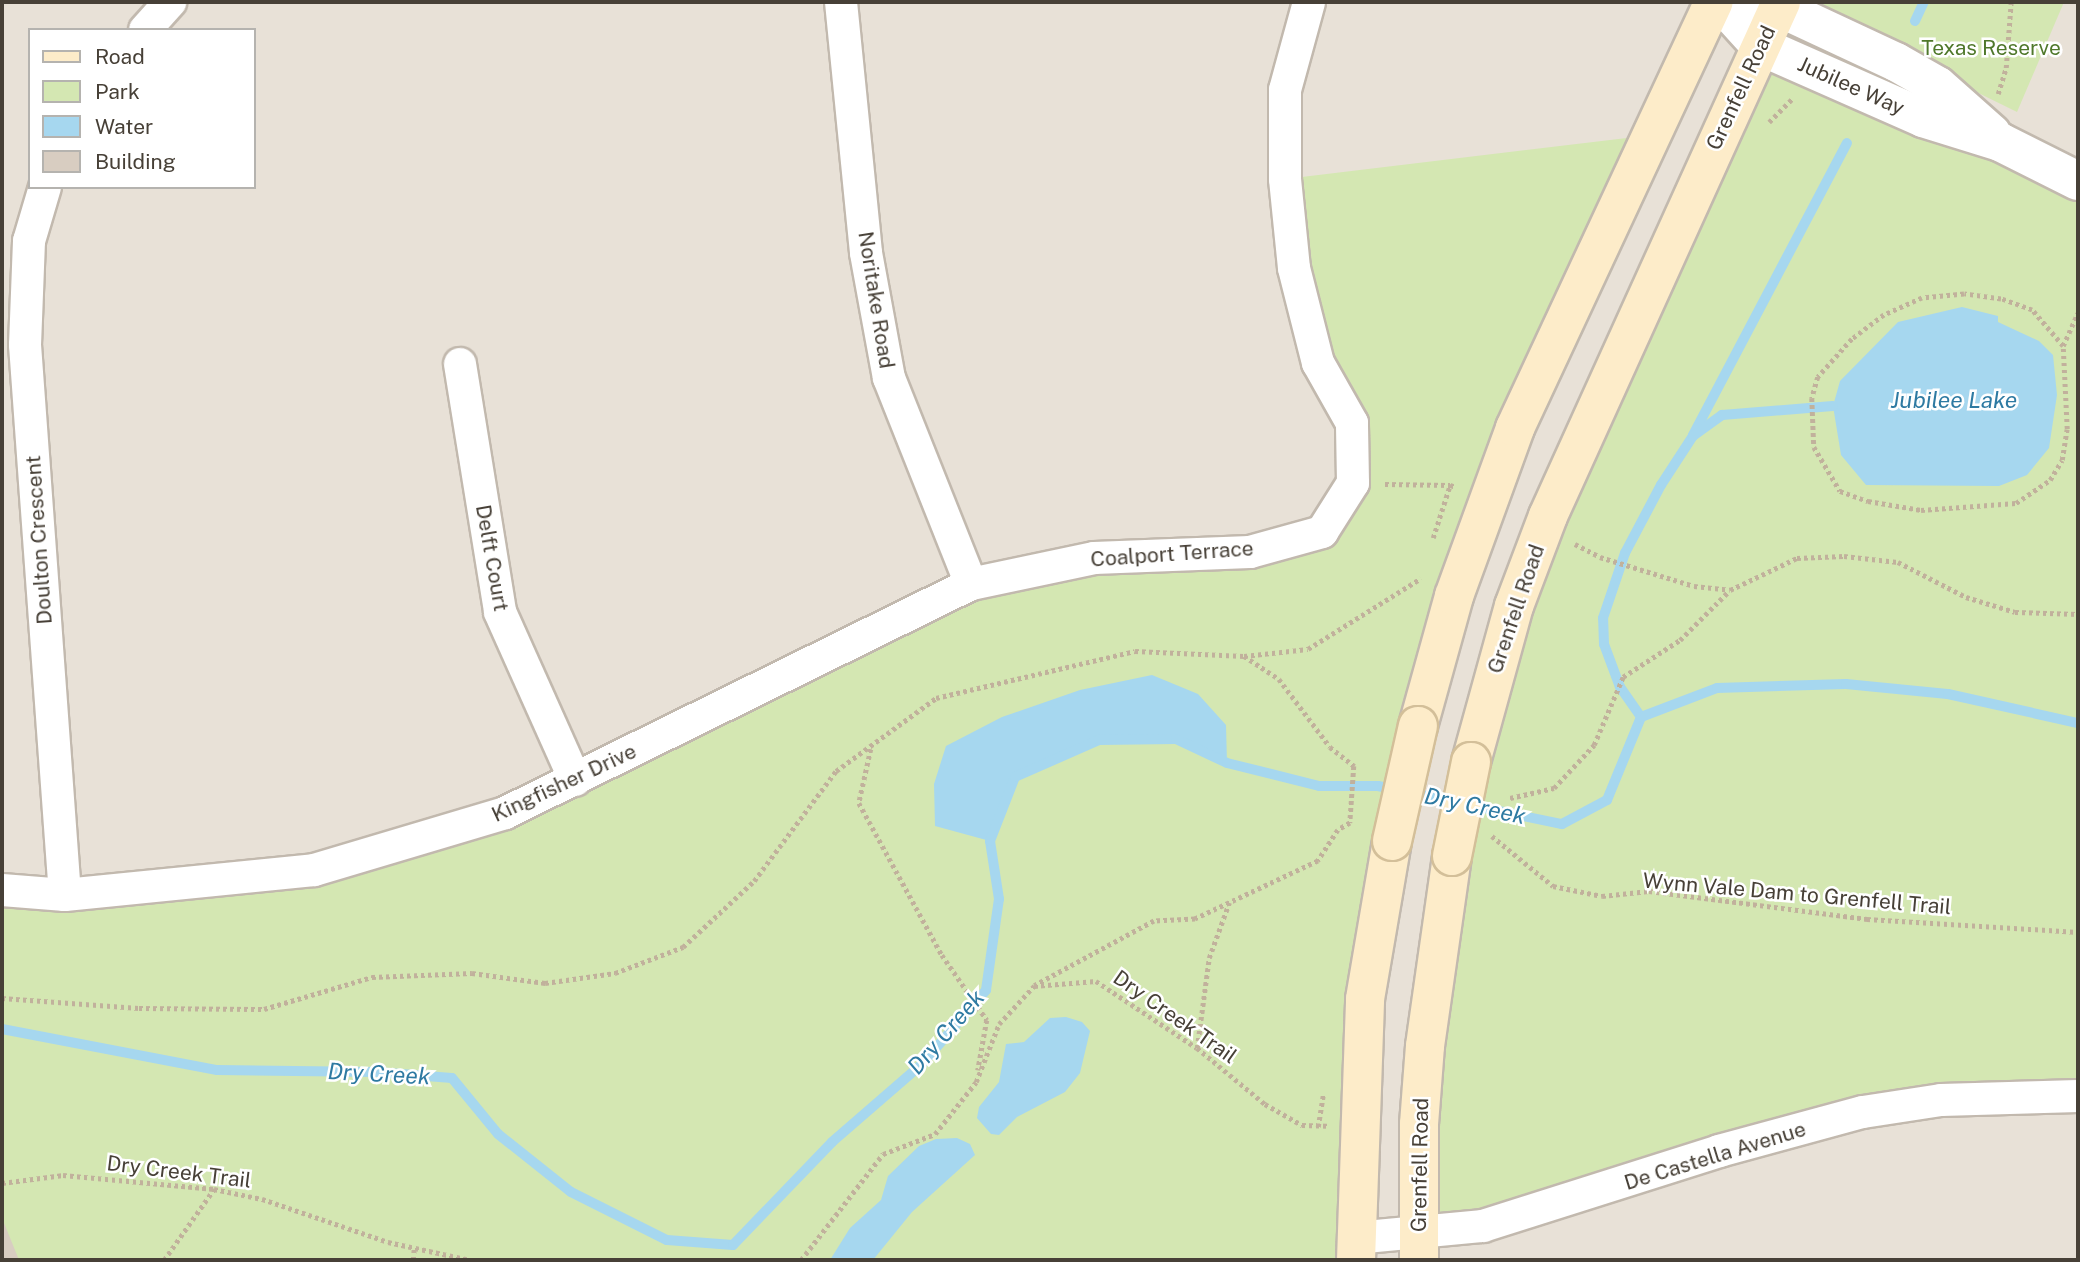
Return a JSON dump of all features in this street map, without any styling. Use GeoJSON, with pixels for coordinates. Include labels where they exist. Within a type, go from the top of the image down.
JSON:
{"type":"FeatureCollection","features":[{"type":"Feature","properties":{"kind":"main road"},"geometry":{"type":"LineString","coordinates":[[1355,1249],[1365,999],[1392,841],[1418,726],[1454,596],[1515,428],[1714,2]]}},
{"type":"Feature","properties":{"kind":"main road","name":"Grenfell Road"},"geometry":{"type":"LineString","coordinates":[[1419,1247],[1424,1046],[1452,856],[1471,762],[1514,606],[1548,516],[1760,46],[1768,4]]}},
{"type":"Feature","properties":{"kind":"street"},"geometry":{"type":"LineString","coordinates":[[147,28],[170,2]]}},
{"type":"Feature","properties":{"kind":"street","name":"Noritake Road"},"geometry":{"type":"LineString","coordinates":[[841,2],[866,253],[889,378],[971,584]]}},
{"type":"Feature","properties":{"kind":"street"},"geometry":{"type":"LineString","coordinates":[[1310,2],[1285,90],[1285,179],[1294,268],[1318,363],[1352,424],[1353,484]]}},
{"type":"Feature","properties":{"kind":"street","name":"Jubilee Way"},"geometry":{"type":"LineString","coordinates":[[1720,2],[1760,46],[1923,118],[1994,136]]}},
{"type":"Feature","properties":{"kind":"street","name":"Jubilee Way"},"geometry":{"type":"LineString","coordinates":[[1768,4],[1938,86],[1994,136],[2078,181]]}},
{"type":"Feature","properties":{"kind":"street","name":"Doulton Crescent"},"geometry":{"type":"LineString","coordinates":[[44,189],[29,241],[26,345],[65,895]]}},
{"type":"Feature","properties":{"kind":"street","name":"Delft Court"},"geometry":{"type":"LineString","coordinates":[[460,364],[500,612],[575,780]]}},
{"type":"Feature","properties":{"kind":"street","name":"Coalport Terrace"},"geometry":{"type":"LineString","coordinates":[[971,584],[1094,558],[1250,552],[1322,532],[1353,484]]}},
{"type":"Feature","properties":{"kind":"street","name":"Kingfisher Drive"},"geometry":{"type":"LineString","coordinates":[[2,890],[65,895],[314,870],[505,813],[971,584]]}},
{"type":"Feature","properties":{"kind":"street","name":"De Castella Avenue"},"geometry":{"type":"LineString","coordinates":[[1355,1249],[1419,1247],[1483,1226],[1535,1213],[1719,1151],[1863,1112],[1976,1098],[2078,1096]]}},
{"type":"Feature","properties":{"kind":"path"},"geometry":{"type":"LineString","coordinates":[[1994,136],[2006,68],[2011,2]]}},
{"type":"Feature","properties":{"kind":"path"},"geometry":{"type":"LineString","coordinates":[[2063,346],[2032,310],[2022,306],[1964,294],[1922,298],[1884,315],[1852,339],[1818,377],[1812,398],[1814,447],[1840,491],[1868,501],[1921,510],[2016,503],[2050,480],[2062,460],[2067,429],[2063,346],[2078,313]]}},
{"type":"Feature","properties":{"kind":"path"},"geometry":{"type":"LineString","coordinates":[[1353,484],[1450,485]]}},
{"type":"Feature","properties":{"kind":"path"},"geometry":{"type":"LineString","coordinates":[[1575,545],[1694,586],[1730,590]]}},
{"type":"Feature","properties":{"kind":"path"},"geometry":{"type":"LineString","coordinates":[[1510,798],[1554,788],[1594,745],[1623,677],[1680,640],[1730,590],[1797,558],[1844,556],[1898,562],[1966,597],[2015,612],[2078,614]]}},
{"type":"Feature","properties":{"kind":"path"},"geometry":{"type":"LineString","coordinates":[[2,998],[139,1008],[264,1009],[372,977],[472,973],[545,983],[615,973],[684,947],[754,881],[836,771],[871,749],[936,698],[1135,651],[1244,656],[1308,649],[1422,578]]}},
{"type":"Feature","properties":{"kind":"path"},"geometry":{"type":"LineString","coordinates":[[801,1260],[883,1153],[935,1133],[976,1082],[999,1024],[1034,986],[1154,922],[1195,919],[1318,862],[1338,830],[1350,823],[1354,766],[1330,747],[1279,679],[1244,656]]}},
{"type":"Feature","properties":{"kind":"path"},"geometry":{"type":"LineString","coordinates":[[871,749],[859,803],[942,955],[987,1020],[976,1082]]}},
{"type":"Feature","properties":{"kind":"path","name":"Wynn Vale Dam to Grenfell Trail"},"geometry":{"type":"LineString","coordinates":[[1491,835],[1553,886],[1602,897],[1650,891],[1867,919],[2078,932]]}},
{"type":"Feature","properties":{"kind":"path"},"geometry":{"type":"LineString","coordinates":[[1198,1048],[1209,958],[1229,902]]}},
{"type":"Feature","properties":{"kind":"path","name":"Dry Creek Trail"},"geometry":{"type":"LineString","coordinates":[[1034,986],[1096,981],[1198,1048],[1265,1104],[1303,1125],[1359,1125]]}},
{"type":"Feature","properties":{"kind":"path","name":"Dry Creek Trail"},"geometry":{"type":"LineString","coordinates":[[2,1183],[62,1175],[214,1189],[262,1199],[414,1248],[470,1260]]}},
{"type":"Feature","properties":{"kind":"path"},"geometry":{"type":"LineString","coordinates":[[164,1260],[214,1189]]}},
{"type":"Feature","properties":{"kind":"path"},"geometry":{"type":"LineString","coordinates":[[414,1248],[414,1260]]}},
{"type":"Feature","properties":{"kind":"shaded area"},"geometry":{"type":"Polygon","coordinates":[[[2,2],[2078,2],[2078,1260],[2,1260],[2,2]]]}},
{"type":"Feature","properties":{"kind":"green space","name":"Texas Reserve"},"geometry":{"type":"Polygon","coordinates":[[[1807,2],[2064,2],[2017,112],[1818,14],[1807,2]]]}},
{"type":"Feature","properties":{"kind":"green space"},"geometry":{"type":"Polygon","coordinates":[[[1760,46],[2078,181],[2078,1097],[1863,1112],[1418,1234],[1477,739],[1760,46]]]}},
{"type":"Feature","properties":{"kind":"green space"},"geometry":{"type":"Polygon","coordinates":[[[1652,135],[1468,559],[1383,885],[1359,1260],[2,1260],[2,890],[314,870],[575,780],[971,584],[1322,532],[1353,483],[1318,363],[1285,179],[1652,135]]]}},
{"type":"Feature","properties":{"kind":"water","name":"Jubilee Lake"},"geometry":{"type":"Polygon","coordinates":[[[1962,307],[1998,316],[1998,322],[2039,341],[2053,355],[2057,395],[2049,448],[2027,475],[1999,486],[1866,485],[1841,455],[1833,406],[1840,381],[1898,322],[1962,307]]]}},
{"type":"Feature","properties":{"kind":"water"},"geometry":{"type":"Polygon","coordinates":[[[1152,675],[1198,694],[1226,725],[1227,763],[1176,739],[1099,740],[1015,777],[990,841],[935,826],[934,784],[946,746],[1002,717],[1080,690],[1152,675]]]}},
{"type":"Feature","properties":{"kind":"water"},"geometry":{"type":"Polygon","coordinates":[[[1066,1017],[1082,1022],[1090,1031],[1080,1073],[1065,1092],[1017,1117],[999,1135],[991,1134],[977,1118],[979,1107],[999,1082],[1006,1044],[1024,1042],[1050,1018],[1066,1017]]]}},
{"type":"Feature","properties":{"kind":"water"},"geometry":{"type":"Polygon","coordinates":[[[957,1138],[970,1144],[975,1155],[912,1212],[873,1260],[830,1260],[850,1228],[881,1200],[888,1176],[919,1146],[936,1139],[957,1138]]]}},
{"type":"Feature","properties":{"kind":"building"},"geometry":{"type":"Polygon","coordinates":[[[2,1218],[19,1260],[2,1260],[2,1218]]]}},
{"type":"Feature","properties":{"kind":"waterway"},"geometry":{"type":"LineString","coordinates":[[1915,21],[1924,2]]}},
{"type":"Feature","properties":{"kind":"waterway"},"geometry":{"type":"LineString","coordinates":[[1693,435],[1847,143]]}},
{"type":"Feature","properties":{"kind":"waterway"},"geometry":{"type":"LineString","coordinates":[[1641,717],[1620,687],[1604,644],[1603,618],[1625,553],[1661,485],[1693,436],[1722,415],[1833,406]]}},
{"type":"Feature","properties":{"kind":"waterway","name":"Dry Creek"},"geometry":{"type":"LineString","coordinates":[[2,1029],[217,1070],[376,1072],[452,1078],[498,1134],[571,1192],[667,1240],[733,1245],[832,1142],[922,1064],[986,990],[999,899],[990,841],[1015,777],[1099,740],[1176,739],[1227,763],[1319,786],[1378,786],[1562,824],[1607,800],[1641,717],[1717,688],[1846,684],[1948,694],[2078,723]]}}]}
